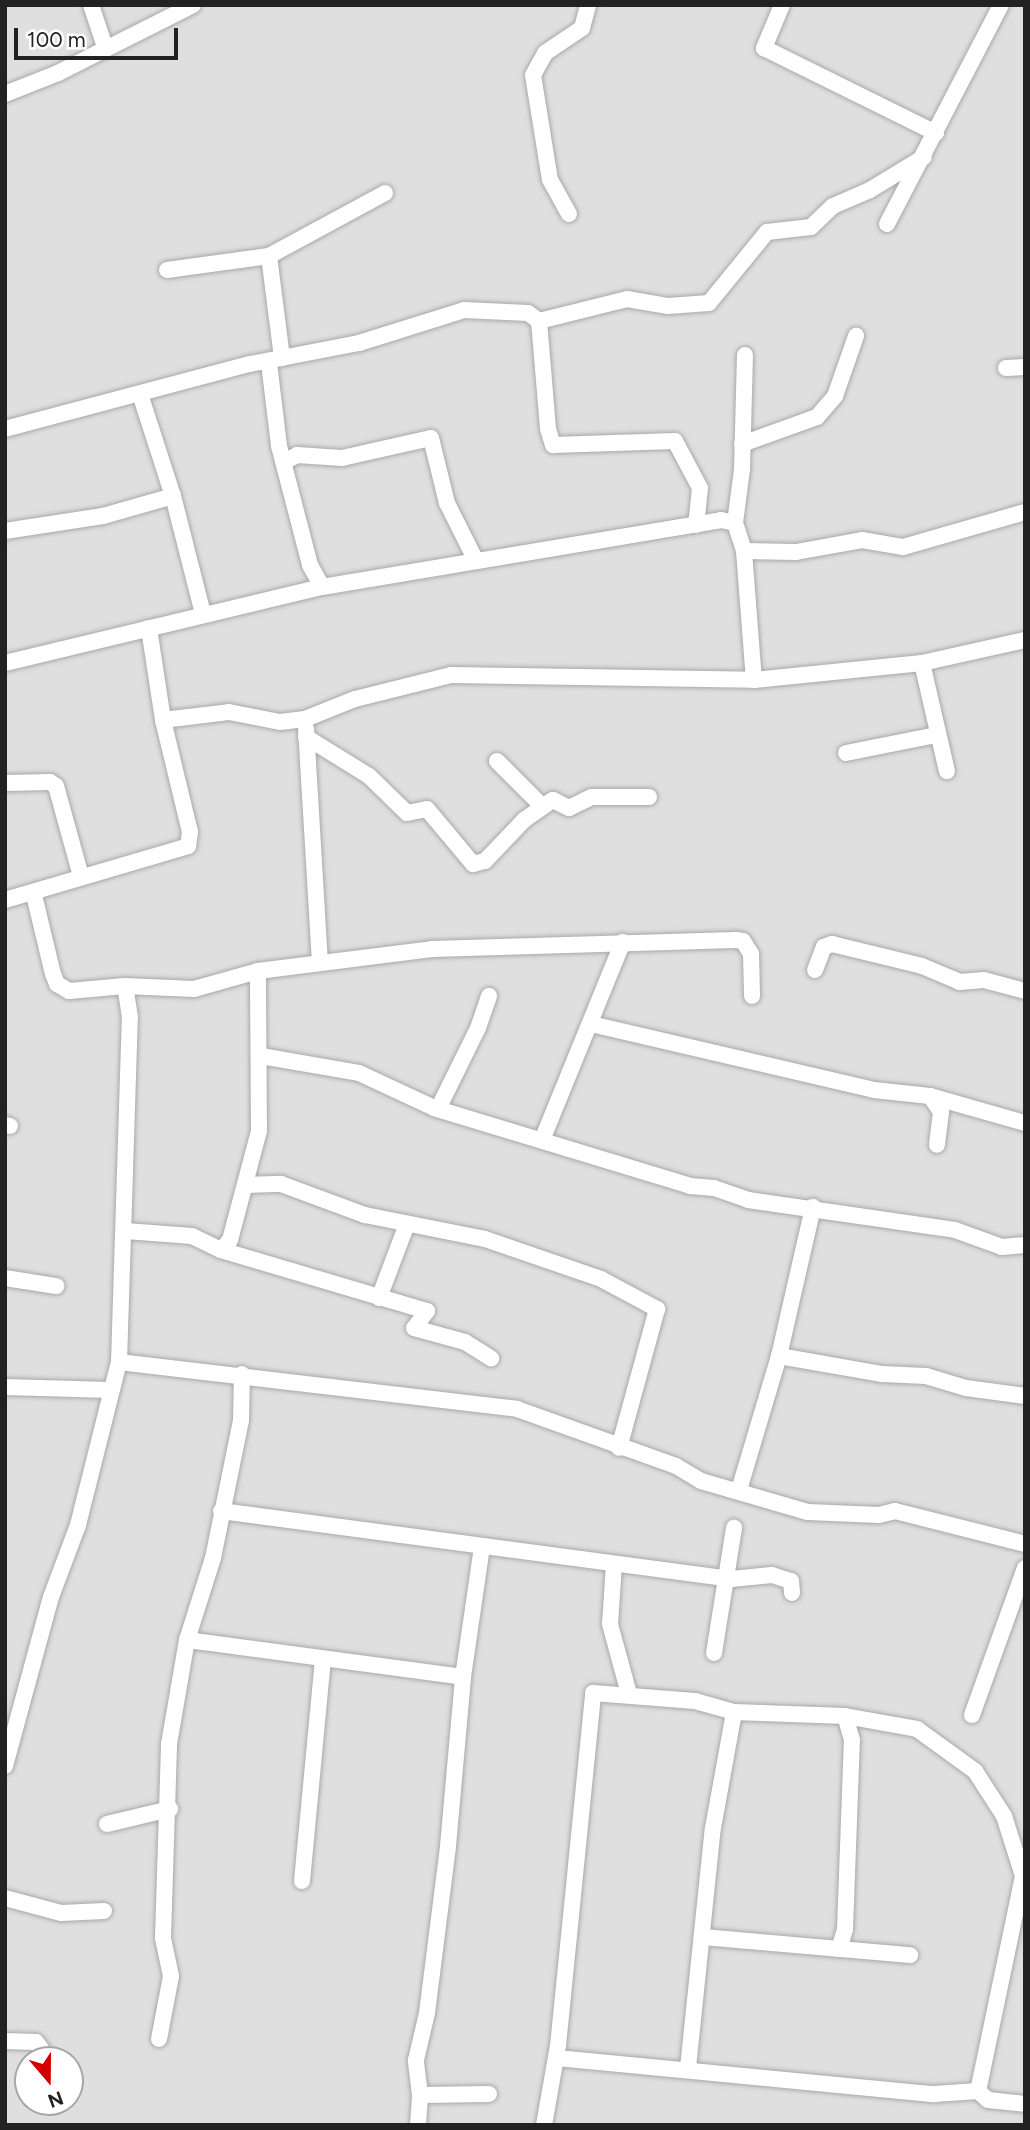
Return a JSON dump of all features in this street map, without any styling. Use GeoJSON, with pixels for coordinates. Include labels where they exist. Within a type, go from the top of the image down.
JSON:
{"type":"FeatureCollection","features":[{"type":"Feature","properties":{"kind":"street"},"geometry":{"type":"LineString","coordinates":[[91,5],[105,47]]}},
{"type":"Feature","properties":{"kind":"street"},"geometry":{"type":"LineString","coordinates":[[5,94],[58,74],[105,47],[193,5]]}},
{"type":"Feature","properties":{"kind":"street"},"geometry":{"type":"LineString","coordinates":[[569,214],[550,180],[533,75],[545,53],[582,28],[588,5]]}},
{"type":"Feature","properties":{"kind":"street"},"geometry":{"type":"LineString","coordinates":[[782,5],[764,48],[936,133]]}},
{"type":"Feature","properties":{"kind":"street"},"geometry":{"type":"LineString","coordinates":[[887,224],[1001,5]]}},
{"type":"Feature","properties":{"kind":"street"},"geometry":{"type":"LineString","coordinates":[[5,429],[140,394],[359,343],[464,310],[528,313],[540,321],[627,299],[668,306],[709,303],[766,232],[811,227],[833,206],[924,157]]}},
{"type":"Feature","properties":{"kind":"street"},"geometry":{"type":"LineString","coordinates":[[167,270],[269,256],[385,193]]}},
{"type":"Feature","properties":{"kind":"street"},"geometry":{"type":"LineString","coordinates":[[269,256],[284,462],[310,565],[322,587]]}},
{"type":"Feature","properties":{"kind":"street"},"geometry":{"type":"LineString","coordinates":[[540,321],[548,429],[553,444],[675,441],[700,488],[695,525]]}},
{"type":"Feature","properties":{"kind":"street"},"geometry":{"type":"LineString","coordinates":[[742,444],[817,417],[835,396],[856,336]]}},
{"type":"Feature","properties":{"kind":"street"},"geometry":{"type":"LineString","coordinates":[[745,355],[742,444],[735,523],[744,551],[754,680]]}},
{"type":"Feature","properties":{"kind":"street"},"geometry":{"type":"LineString","coordinates":[[1006,368],[1025,367]]}},
{"type":"Feature","properties":{"kind":"street"},"geometry":{"type":"LineString","coordinates":[[140,394],[173,496],[203,614]]}},
{"type":"Feature","properties":{"kind":"street"},"geometry":{"type":"LineString","coordinates":[[284,462],[297,455],[342,458],[431,438],[447,503],[475,559]]}},
{"type":"Feature","properties":{"kind":"street"},"geometry":{"type":"LineString","coordinates":[[5,531],[103,516],[173,496]]}},
{"type":"Feature","properties":{"kind":"street"},"geometry":{"type":"LineString","coordinates":[[744,551],[796,552],[862,540],[903,547],[1025,512]]}},
{"type":"Feature","properties":{"kind":"street"},"geometry":{"type":"LineString","coordinates":[[5,663],[322,587],[475,559],[695,525],[735,523]]}},
{"type":"Feature","properties":{"kind":"street"},"geometry":{"type":"LineString","coordinates":[[6,895],[34,895],[81,876],[188,845],[190,832],[163,720],[152,654],[141,630]]}},
{"type":"Feature","properties":{"kind":"street"},"geometry":{"type":"LineString","coordinates":[[163,720],[229,712],[280,722],[305,719],[355,699],[451,675],[754,680],[922,663],[1025,640]]}},
{"type":"Feature","properties":{"kind":"street"},"geometry":{"type":"LineString","coordinates":[[922,663],[936,735],[947,771]]}},
{"type":"Feature","properties":{"kind":"street"},"geometry":{"type":"LineString","coordinates":[[305,719],[320,963]]}},
{"type":"Feature","properties":{"kind":"street"},"geometry":{"type":"LineString","coordinates":[[846,753],[936,735]]}},
{"type":"Feature","properties":{"kind":"street"},"geometry":{"type":"LineString","coordinates":[[306,737],[369,776],[407,813],[427,809],[473,864],[485,861],[541,805],[553,800],[569,808],[592,797],[649,797]]}},
{"type":"Feature","properties":{"kind":"street"},"geometry":{"type":"LineString","coordinates":[[497,761],[541,805]]}},
{"type":"Feature","properties":{"kind":"street"},"geometry":{"type":"LineString","coordinates":[[5,783],[54,783],[81,876]]}},
{"type":"Feature","properties":{"kind":"street"},"geometry":{"type":"LineString","coordinates":[[34,895],[57,984],[69,991],[125,986],[194,989],[258,971],[432,948],[743,941],[752,963],[752,996]]}},
{"type":"Feature","properties":{"kind":"street"},"geometry":{"type":"LineString","coordinates":[[542,1140],[592,1024],[622,942]]}},
{"type":"Feature","properties":{"kind":"street"},"geometry":{"type":"LineString","coordinates":[[815,970],[824,947],[832,944],[922,966],[960,982],[984,980],[1025,991]]}},
{"type":"Feature","properties":{"kind":"street"},"geometry":{"type":"LineString","coordinates":[[221,1250],[230,1240],[259,1132],[261,1056],[258,971]]}},
{"type":"Feature","properties":{"kind":"street"},"geometry":{"type":"LineString","coordinates":[[5,1766],[51,1597],[78,1525],[119,1362],[126,1231],[130,1017],[125,986]]}},
{"type":"Feature","properties":{"kind":"street"},"geometry":{"type":"LineString","coordinates":[[438,1109],[478,1028],[489,996]]}},
{"type":"Feature","properties":{"kind":"street"},"geometry":{"type":"LineString","coordinates":[[592,1024],[874,1090],[930,1096],[1025,1123]]}},
{"type":"Feature","properties":{"kind":"street"},"geometry":{"type":"LineString","coordinates":[[261,1056],[359,1073],[438,1109],[690,1186],[714,1188],[748,1200],[813,1207],[955,1230],[1002,1247],[1025,1245]]}},
{"type":"Feature","properties":{"kind":"street"},"geometry":{"type":"LineString","coordinates":[[930,1096],[941,1112],[937,1145]]}},
{"type":"Feature","properties":{"kind":"street"},"geometry":{"type":"LineString","coordinates":[[246,1185],[281,1184],[365,1215],[485,1239],[508,1251],[556,1261],[657,1309],[620,1448]]}},
{"type":"Feature","properties":{"kind":"street"},"geometry":{"type":"LineString","coordinates":[[739,1490],[779,1356],[813,1207]]}},
{"type":"Feature","properties":{"kind":"street"},"geometry":{"type":"LineString","coordinates":[[379,1298],[407,1224]]}},
{"type":"Feature","properties":{"kind":"street"},"geometry":{"type":"LineString","coordinates":[[126,1231],[192,1236],[221,1250],[427,1311],[414,1328],[465,1342],[491,1358]]}},
{"type":"Feature","properties":{"kind":"street"},"geometry":{"type":"LineString","coordinates":[[5,1278],[56,1286]]}},
{"type":"Feature","properties":{"kind":"street"},"geometry":{"type":"LineString","coordinates":[[779,1356],[1025,1396]]}},
{"type":"Feature","properties":{"kind":"street"},"geometry":{"type":"LineString","coordinates":[[119,1362],[208,1375],[242,1374],[517,1409],[620,1448],[808,1512],[879,1515],[895,1511],[1025,1544]]}},
{"type":"Feature","properties":{"kind":"street"},"geometry":{"type":"LineString","coordinates":[[159,2039],[171,1976],[163,1937],[170,1809],[169,1744],[187,1640],[213,1558],[241,1420],[242,1374]]}},
{"type":"Feature","properties":{"kind":"street"},"geometry":{"type":"LineString","coordinates":[[5,1387],[110,1390]]}},
{"type":"Feature","properties":{"kind":"street"},"geometry":{"type":"LineString","coordinates":[[221,1511],[731,1579],[772,1575],[791,1581],[792,1592]]}},
{"type":"Feature","properties":{"kind":"street"},"geometry":{"type":"LineString","coordinates":[[714,1653],[734,1528]]}},
{"type":"Feature","properties":{"kind":"street"},"geometry":{"type":"LineString","coordinates":[[418,2125],[421,2095],[416,2060],[449,1846],[463,1677],[482,1546]]}},
{"type":"Feature","properties":{"kind":"street"},"geometry":{"type":"LineString","coordinates":[[614,1564],[610,1624],[629,1693]]}},
{"type":"Feature","properties":{"kind":"street"},"geometry":{"type":"LineString","coordinates":[[972,1715],[1025,1568]]}},
{"type":"Feature","properties":{"kind":"street"},"geometry":{"type":"LineString","coordinates":[[187,1640],[463,1677]]}},
{"type":"Feature","properties":{"kind":"street"},"geometry":{"type":"LineString","coordinates":[[302,1881],[323,1660]]}},
{"type":"Feature","properties":{"kind":"street"},"geometry":{"type":"LineString","coordinates":[[544,2125],[556,2058],[593,1693],[629,1693],[695,1701],[734,1712],[845,1716],[917,1729],[954,1752],[975,1771],[1004,1816],[1008,1841],[1023,1876],[978,2091]]}},
{"type":"Feature","properties":{"kind":"street"},"geometry":{"type":"LineString","coordinates":[[688,2068],[713,1828],[734,1712]]}},
{"type":"Feature","properties":{"kind":"street"},"geometry":{"type":"LineString","coordinates":[[839,1949],[845,1928],[843,1874],[852,1740],[845,1716]]}},
{"type":"Feature","properties":{"kind":"street"},"geometry":{"type":"LineString","coordinates":[[107,1824],[170,1809]]}},
{"type":"Feature","properties":{"kind":"street"},"geometry":{"type":"LineString","coordinates":[[5,1898],[61,1913],[104,1911]]}},
{"type":"Feature","properties":{"kind":"street"},"geometry":{"type":"LineString","coordinates":[[703,1937],[910,1955]]}},
{"type":"Feature","properties":{"kind":"street"},"geometry":{"type":"LineString","coordinates":[[5,2041],[36,2042],[39,2046]]}},
{"type":"Feature","properties":{"kind":"street"},"geometry":{"type":"LineString","coordinates":[[556,2058],[688,2068],[934,2094],[978,2091],[988,2100],[1025,2104]]}},
{"type":"Feature","properties":{"kind":"street"},"geometry":{"type":"LineString","coordinates":[[421,2095],[489,2094]]}},
{"type":"Feature","properties":{"kind":"shaded area"},"geometry":{"type":"Polygon","coordinates":[[[5,5],[1025,5],[1025,2125],[5,2125],[5,5]]]}}]}
